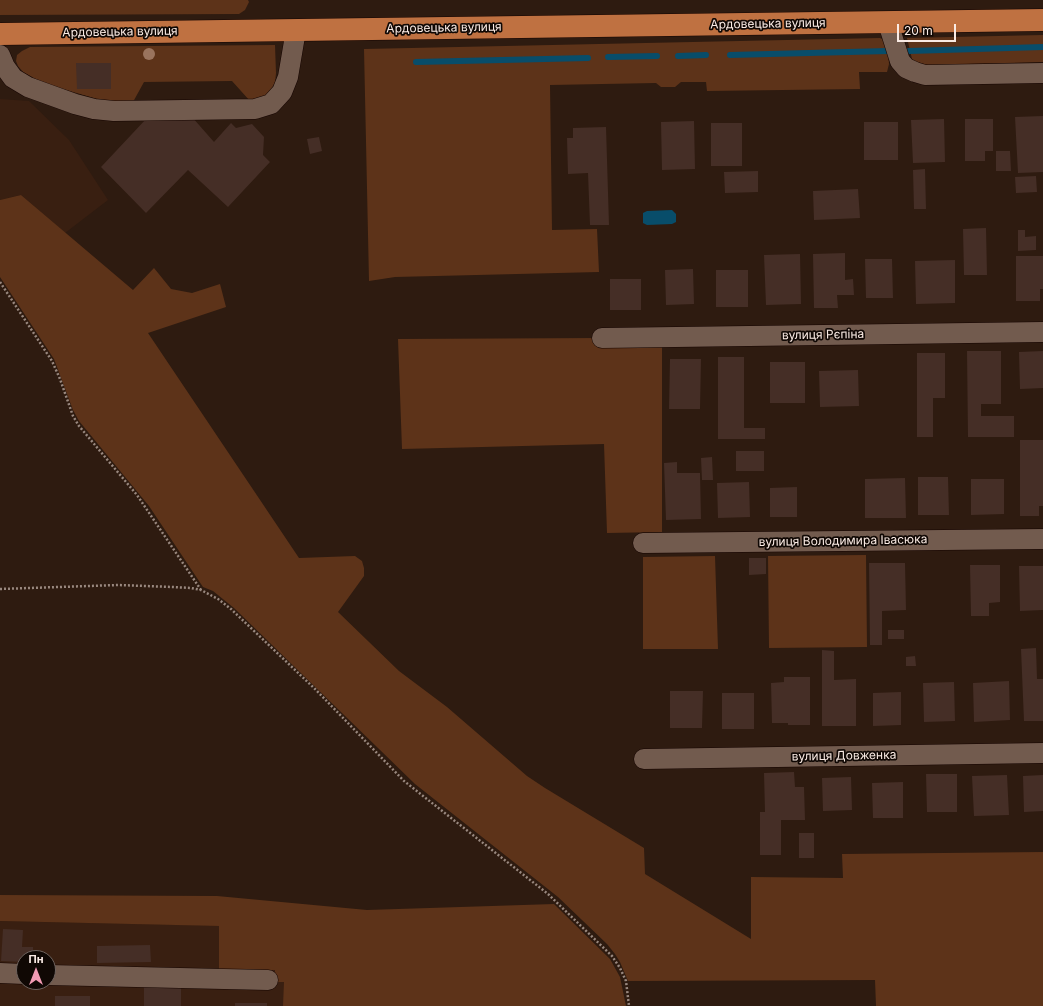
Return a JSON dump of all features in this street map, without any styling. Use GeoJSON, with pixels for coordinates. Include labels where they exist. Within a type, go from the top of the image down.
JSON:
{"type":"FeatureCollection","features":[{"type":"Feature","properties":{"kind":"highway","name":"Ардовецька вулиця"},"geometry":{"type":"LineString","coordinates":[[0,34],[1043,20]]}},
{"type":"Feature","properties":{"kind":"street"},"geometry":{"type":"LineString","coordinates":[[888,23],[900,61],[906,68],[915,72],[925,75],[1043,72]]}},
{"type":"Feature","properties":{"kind":"street"},"geometry":{"type":"LineString","coordinates":[[0,56],[5,67],[14,78],[28,87],[75,104],[94,109],[114,111],[255,109],[270,104],[282,92],[288,77],[296,30]]}},
{"type":"Feature","properties":{"kind":"street","name":"вулиця Рєпіна"},"geometry":{"type":"LineString","coordinates":[[602,338],[1043,332]]}},
{"type":"Feature","properties":{"kind":"street","name":"вулиця Володимира Івасюка"},"geometry":{"type":"LineString","coordinates":[[643,544],[1043,539]]}},
{"type":"Feature","properties":{"kind":"street","name":"вулиця Довженка"},"geometry":{"type":"LineString","coordinates":[[644,758],[1043,753]]}},
{"type":"Feature","properties":{"kind":"street"},"geometry":{"type":"LineString","coordinates":[[0,974],[16,974]]}},
{"type":"Feature","properties":{"kind":"street"},"geometry":{"type":"LineString","coordinates":[[56,975],[268,980]]}},
{"type":"Feature","properties":{"kind":"path"},"geometry":{"type":"LineString","coordinates":[[0,282],[52,361],[73,416],[79,426],[137,495],[201,590]]}},
{"type":"Feature","properties":{"kind":"path"},"geometry":{"type":"LineString","coordinates":[[0,589],[118,585],[173,587],[201,590],[218,599],[231,609],[315,690],[404,781],[548,894],[612,956],[620,968],[626,982],[629,1006]]}},
{"type":"Feature","properties":{"kind":"shaded area"},"geometry":{"type":"Polygon","coordinates":[[[0,0],[248,0],[249,2],[245,10],[239,14],[0,15],[0,0]]]}},
{"type":"Feature","properties":{"kind":"shaded area"},"geometry":{"type":"Polygon","coordinates":[[[1043,35],[1043,62],[928,65],[919,63],[912,59],[907,38],[1043,35]]]}},
{"type":"Feature","properties":{"kind":"shaded area"},"geometry":{"type":"Polygon","coordinates":[[[880,38],[884,40],[888,51],[889,64],[887,72],[859,72],[860,89],[707,91],[706,82],[681,82],[675,87],[661,87],[656,83],[550,85],[552,230],[597,229],[599,272],[395,277],[369,281],[364,49],[880,38]]]}},
{"type":"Feature","properties":{"kind":"shaded area"},"geometry":{"type":"Polygon","coordinates":[[[275,45],[275,83],[263,98],[250,101],[232,81],[144,82],[133,102],[113,102],[97,99],[43,83],[23,72],[16,61],[17,55],[30,47],[275,45]]]}},
{"type":"Feature","properties":{"kind":"shaded area"},"geometry":{"type":"Polygon","coordinates":[[[0,99],[29,101],[69,140],[108,200],[65,233],[21,195],[0,200],[0,99]]]}},
{"type":"Feature","properties":{"kind":"shaded area"},"geometry":{"type":"Polygon","coordinates":[[[21,195],[133,290],[154,268],[171,289],[192,293],[220,284],[226,307],[148,333],[299,558],[355,556],[362,561],[364,576],[338,612],[399,671],[447,707],[527,776],[644,848],[645,874],[751,939],[751,877],[843,878],[842,854],[1043,852],[1043,1006],[876,1006],[875,980],[628,981],[620,962],[607,944],[558,897],[415,784],[234,608],[213,591],[203,587],[149,506],[79,421],[73,410],[54,359],[0,277],[0,200],[21,195]]]}},
{"type":"Feature","properties":{"kind":"shaded area"},"geometry":{"type":"Polygon","coordinates":[[[602,338],[662,343],[662,532],[607,533],[604,444],[402,449],[398,339],[602,338]]]}},
{"type":"Feature","properties":{"kind":"shaded area"},"geometry":{"type":"Polygon","coordinates":[[[866,555],[867,647],[769,648],[768,556],[866,555]]]}},
{"type":"Feature","properties":{"kind":"shaded area"},"geometry":{"type":"Polygon","coordinates":[[[715,556],[718,649],[643,649],[643,557],[715,556]]]}},
{"type":"Feature","properties":{"kind":"shaded area"},"geometry":{"type":"Polygon","coordinates":[[[0,895],[217,896],[367,910],[554,904],[610,959],[620,977],[626,1006],[283,1006],[284,982],[275,982],[275,970],[219,972],[219,926],[0,921],[0,895]]]}},
{"type":"Feature","properties":{"kind":"shaded area"},"geometry":{"type":"Polygon","coordinates":[[[0,921],[369,929],[376,1006],[0,1006],[0,921]]]}},
{"type":"Feature","properties":{"kind":"water"},"geometry":{"type":"Polygon","coordinates":[[[672,210],[676,214],[676,222],[672,224],[647,225],[643,223],[643,213],[647,211],[672,210]]]}},
{"type":"Feature","properties":{"kind":"building"},"geometry":{"type":"Polygon","coordinates":[[[76,63],[111,63],[111,89],[77,89],[76,63]]]}},
{"type":"Feature","properties":{"kind":"building"},"geometry":{"type":"Polygon","coordinates":[[[1043,116],[1043,172],[1018,173],[1015,117],[1043,116]]]}},
{"type":"Feature","properties":{"kind":"building"},"geometry":{"type":"Polygon","coordinates":[[[192,117],[214,142],[231,123],[236,128],[252,124],[264,137],[263,155],[270,162],[228,207],[188,170],[146,213],[101,167],[147,118],[192,117]]]}},
{"type":"Feature","properties":{"kind":"building"},"geometry":{"type":"Polygon","coordinates":[[[944,119],[945,162],[913,163],[911,120],[944,119]]]}},
{"type":"Feature","properties":{"kind":"building"},"geometry":{"type":"Polygon","coordinates":[[[965,119],[993,119],[993,151],[985,151],[985,161],[965,161],[965,119]]]}},
{"type":"Feature","properties":{"kind":"building"},"geometry":{"type":"Polygon","coordinates":[[[694,121],[695,169],[662,170],[661,122],[694,121]]]}},
{"type":"Feature","properties":{"kind":"building"},"geometry":{"type":"Polygon","coordinates":[[[864,122],[898,122],[898,160],[864,160],[864,122]]]}},
{"type":"Feature","properties":{"kind":"building"},"geometry":{"type":"Polygon","coordinates":[[[711,123],[742,123],[742,166],[711,166],[711,123]]]}},
{"type":"Feature","properties":{"kind":"building"},"geometry":{"type":"Polygon","coordinates":[[[606,127],[609,225],[590,225],[588,173],[568,174],[567,138],[573,138],[573,128],[606,127]]]}},
{"type":"Feature","properties":{"kind":"building"},"geometry":{"type":"Polygon","coordinates":[[[319,137],[322,151],[310,154],[307,139],[319,137]]]}},
{"type":"Feature","properties":{"kind":"building"},"geometry":{"type":"Polygon","coordinates":[[[996,151],[1010,151],[1011,171],[996,171],[996,151]]]}},
{"type":"Feature","properties":{"kind":"building"},"geometry":{"type":"Polygon","coordinates":[[[925,169],[926,209],[914,209],[913,170],[925,169]]]}},
{"type":"Feature","properties":{"kind":"building"},"geometry":{"type":"Polygon","coordinates":[[[758,171],[758,192],[725,193],[724,172],[758,171]]]}},
{"type":"Feature","properties":{"kind":"building"},"geometry":{"type":"Polygon","coordinates":[[[1036,176],[1037,192],[1016,193],[1015,177],[1036,176]]]}},
{"type":"Feature","properties":{"kind":"building"},"geometry":{"type":"Polygon","coordinates":[[[858,189],[860,218],[814,220],[813,191],[858,189]]]}},
{"type":"Feature","properties":{"kind":"building"},"geometry":{"type":"Polygon","coordinates":[[[986,228],[987,275],[964,275],[963,229],[986,228]]]}},
{"type":"Feature","properties":{"kind":"building"},"geometry":{"type":"Polygon","coordinates":[[[1018,230],[1025,230],[1025,237],[1036,236],[1036,250],[1018,251],[1018,230]]]}},
{"type":"Feature","properties":{"kind":"building"},"geometry":{"type":"Polygon","coordinates":[[[845,253],[845,280],[853,279],[854,295],[837,295],[838,308],[814,308],[813,254],[845,253]]]}},
{"type":"Feature","properties":{"kind":"building"},"geometry":{"type":"Polygon","coordinates":[[[800,254],[801,304],[766,305],[764,255],[800,254]]]}},
{"type":"Feature","properties":{"kind":"building"},"geometry":{"type":"Polygon","coordinates":[[[1016,256],[1043,256],[1043,289],[1040,289],[1040,301],[1016,301],[1016,256]]]}},
{"type":"Feature","properties":{"kind":"building"},"geometry":{"type":"Polygon","coordinates":[[[865,259],[892,259],[893,298],[866,298],[865,259]]]}},
{"type":"Feature","properties":{"kind":"building"},"geometry":{"type":"Polygon","coordinates":[[[955,260],[955,303],[916,304],[915,261],[955,260]]]}},
{"type":"Feature","properties":{"kind":"building"},"geometry":{"type":"Polygon","coordinates":[[[693,269],[694,304],[666,305],[665,270],[693,269]]]}},
{"type":"Feature","properties":{"kind":"building"},"geometry":{"type":"Polygon","coordinates":[[[716,270],[748,270],[748,307],[716,307],[716,270]]]}},
{"type":"Feature","properties":{"kind":"building"},"geometry":{"type":"Polygon","coordinates":[[[610,279],[641,279],[641,310],[610,310],[610,279]]]}},
{"type":"Feature","properties":{"kind":"building"},"geometry":{"type":"Polygon","coordinates":[[[967,351],[1001,351],[1001,404],[981,404],[981,416],[1014,416],[1014,437],[968,437],[967,351]]]}},
{"type":"Feature","properties":{"kind":"building"},"geometry":{"type":"Polygon","coordinates":[[[1043,351],[1043,388],[1020,389],[1019,352],[1043,351]]]}},
{"type":"Feature","properties":{"kind":"building"},"geometry":{"type":"Polygon","coordinates":[[[917,353],[945,353],[945,398],[933,398],[933,437],[917,437],[917,353]]]}},
{"type":"Feature","properties":{"kind":"building"},"geometry":{"type":"Polygon","coordinates":[[[718,357],[744,357],[744,428],[765,428],[765,439],[718,439],[718,357]]]}},
{"type":"Feature","properties":{"kind":"building"},"geometry":{"type":"Polygon","coordinates":[[[670,359],[701,359],[700,409],[669,409],[670,359]]]}},
{"type":"Feature","properties":{"kind":"building"},"geometry":{"type":"Polygon","coordinates":[[[770,362],[805,362],[805,403],[770,403],[770,362]]]}},
{"type":"Feature","properties":{"kind":"building"},"geometry":{"type":"Polygon","coordinates":[[[858,370],[859,406],[820,407],[819,371],[858,370]]]}},
{"type":"Feature","properties":{"kind":"building"},"geometry":{"type":"Polygon","coordinates":[[[1020,440],[1043,440],[1043,506],[1039,506],[1039,516],[1020,516],[1020,440]]]}},
{"type":"Feature","properties":{"kind":"building"},"geometry":{"type":"Polygon","coordinates":[[[736,451],[764,451],[764,471],[736,471],[736,451]]]}},
{"type":"Feature","properties":{"kind":"building"},"geometry":{"type":"Polygon","coordinates":[[[712,457],[713,480],[702,480],[701,458],[712,457]]]}},
{"type":"Feature","properties":{"kind":"building"},"geometry":{"type":"Polygon","coordinates":[[[677,462],[677,473],[700,473],[701,519],[666,520],[664,463],[677,462]]]}},
{"type":"Feature","properties":{"kind":"building"},"geometry":{"type":"Polygon","coordinates":[[[918,477],[948,477],[949,515],[918,515],[918,477]]]}},
{"type":"Feature","properties":{"kind":"building"},"geometry":{"type":"Polygon","coordinates":[[[905,478],[906,518],[865,518],[865,479],[905,478]]]}},
{"type":"Feature","properties":{"kind":"building"},"geometry":{"type":"Polygon","coordinates":[[[971,479],[1004,479],[1004,514],[971,515],[971,479]]]}},
{"type":"Feature","properties":{"kind":"building"},"geometry":{"type":"Polygon","coordinates":[[[749,482],[750,517],[718,518],[717,483],[749,482]]]}},
{"type":"Feature","properties":{"kind":"building"},"geometry":{"type":"Polygon","coordinates":[[[797,487],[797,517],[770,517],[770,488],[797,487]]]}},
{"type":"Feature","properties":{"kind":"building"},"geometry":{"type":"Polygon","coordinates":[[[749,558],[766,558],[766,574],[749,575],[749,558]]]}},
{"type":"Feature","properties":{"kind":"building"},"geometry":{"type":"Polygon","coordinates":[[[869,563],[905,563],[906,610],[882,611],[882,645],[870,645],[869,563]]]}},
{"type":"Feature","properties":{"kind":"building"},"geometry":{"type":"Polygon","coordinates":[[[970,565],[1000,565],[1000,602],[989,603],[989,616],[971,616],[970,565]]]}},
{"type":"Feature","properties":{"kind":"building"},"geometry":{"type":"Polygon","coordinates":[[[1019,566],[1043,566],[1043,610],[1020,611],[1019,566]]]}},
{"type":"Feature","properties":{"kind":"building"},"geometry":{"type":"Polygon","coordinates":[[[888,630],[904,630],[904,639],[888,639],[888,630]]]}},
{"type":"Feature","properties":{"kind":"building"},"geometry":{"type":"Polygon","coordinates":[[[1036,648],[1037,679],[1043,679],[1043,721],[1024,721],[1021,649],[1036,648]]]}},
{"type":"Feature","properties":{"kind":"building"},"geometry":{"type":"Polygon","coordinates":[[[822,650],[834,651],[834,680],[856,679],[856,726],[822,726],[822,650]]]}},
{"type":"Feature","properties":{"kind":"building"},"geometry":{"type":"Polygon","coordinates":[[[915,656],[916,666],[906,666],[906,657],[915,656]]]}},
{"type":"Feature","properties":{"kind":"building"},"geometry":{"type":"Polygon","coordinates":[[[784,677],[810,677],[810,725],[772,723],[771,683],[784,682],[784,677]]]}},
{"type":"Feature","properties":{"kind":"building"},"geometry":{"type":"Polygon","coordinates":[[[1009,681],[1010,720],[974,722],[973,683],[1009,681]]]}},
{"type":"Feature","properties":{"kind":"building"},"geometry":{"type":"Polygon","coordinates":[[[954,682],[955,721],[924,722],[923,683],[954,682]]]}},
{"type":"Feature","properties":{"kind":"building"},"geometry":{"type":"Polygon","coordinates":[[[670,691],[703,691],[702,728],[670,728],[670,691]]]}},
{"type":"Feature","properties":{"kind":"building"},"geometry":{"type":"Polygon","coordinates":[[[901,692],[901,725],[873,726],[873,693],[901,692]]]}},
{"type":"Feature","properties":{"kind":"building"},"geometry":{"type":"Polygon","coordinates":[[[722,693],[754,693],[754,729],[722,729],[722,693]]]}},
{"type":"Feature","properties":{"kind":"building"},"geometry":{"type":"Polygon","coordinates":[[[794,772],[795,787],[804,787],[805,820],[781,820],[781,855],[760,855],[760,812],[765,812],[764,773],[794,772]]]}},
{"type":"Feature","properties":{"kind":"building"},"geometry":{"type":"Polygon","coordinates":[[[926,774],[957,774],[957,812],[927,812],[926,774]]]}},
{"type":"Feature","properties":{"kind":"building"},"geometry":{"type":"Polygon","coordinates":[[[1007,775],[1009,815],[974,816],[972,776],[1007,775]]]}},
{"type":"Feature","properties":{"kind":"building"},"geometry":{"type":"Polygon","coordinates":[[[1043,775],[1043,811],[1024,812],[1023,776],[1043,775]]]}},
{"type":"Feature","properties":{"kind":"building"},"geometry":{"type":"Polygon","coordinates":[[[851,777],[852,810],[823,811],[822,778],[851,777]]]}},
{"type":"Feature","properties":{"kind":"building"},"geometry":{"type":"Polygon","coordinates":[[[903,782],[903,818],[873,818],[872,783],[903,782]]]}},
{"type":"Feature","properties":{"kind":"building"},"geometry":{"type":"Polygon","coordinates":[[[799,833],[814,833],[814,858],[799,858],[799,833]]]}},
{"type":"Feature","properties":{"kind":"building"},"geometry":{"type":"Polygon","coordinates":[[[3,929],[23,930],[22,947],[33,947],[33,950],[16,950],[16,962],[1,961],[3,929]]]}},
{"type":"Feature","properties":{"kind":"building"},"geometry":{"type":"Polygon","coordinates":[[[150,945],[151,962],[97,963],[97,946],[150,945]]]}},
{"type":"Feature","properties":{"kind":"building"},"geometry":{"type":"Polygon","coordinates":[[[144,985],[181,985],[181,1006],[144,1006],[144,985]]]}},
{"type":"Feature","properties":{"kind":"building"},"geometry":{"type":"Polygon","coordinates":[[[55,996],[90,996],[90,1006],[55,1006],[55,996]]]}},
{"type":"Feature","properties":{"kind":"building"},"geometry":{"type":"Polygon","coordinates":[[[235,1003],[267,1003],[267,1006],[235,1006],[235,1003]]]}},
{"type":"Feature","properties":{"kind":"waterway"},"geometry":{"type":"LineString","coordinates":[[909,51],[1043,47]]}},
{"type":"Feature","properties":{"kind":"waterway"},"geometry":{"type":"LineString","coordinates":[[730,55],[888,51]]}},
{"type":"Feature","properties":{"kind":"waterway"},"geometry":{"type":"LineString","coordinates":[[678,56],[706,55]]}},
{"type":"Feature","properties":{"kind":"waterway"},"geometry":{"type":"LineString","coordinates":[[608,57],[657,56]]}},
{"type":"Feature","properties":{"kind":"waterway"},"geometry":{"type":"LineString","coordinates":[[416,62],[588,58]]}}]}
